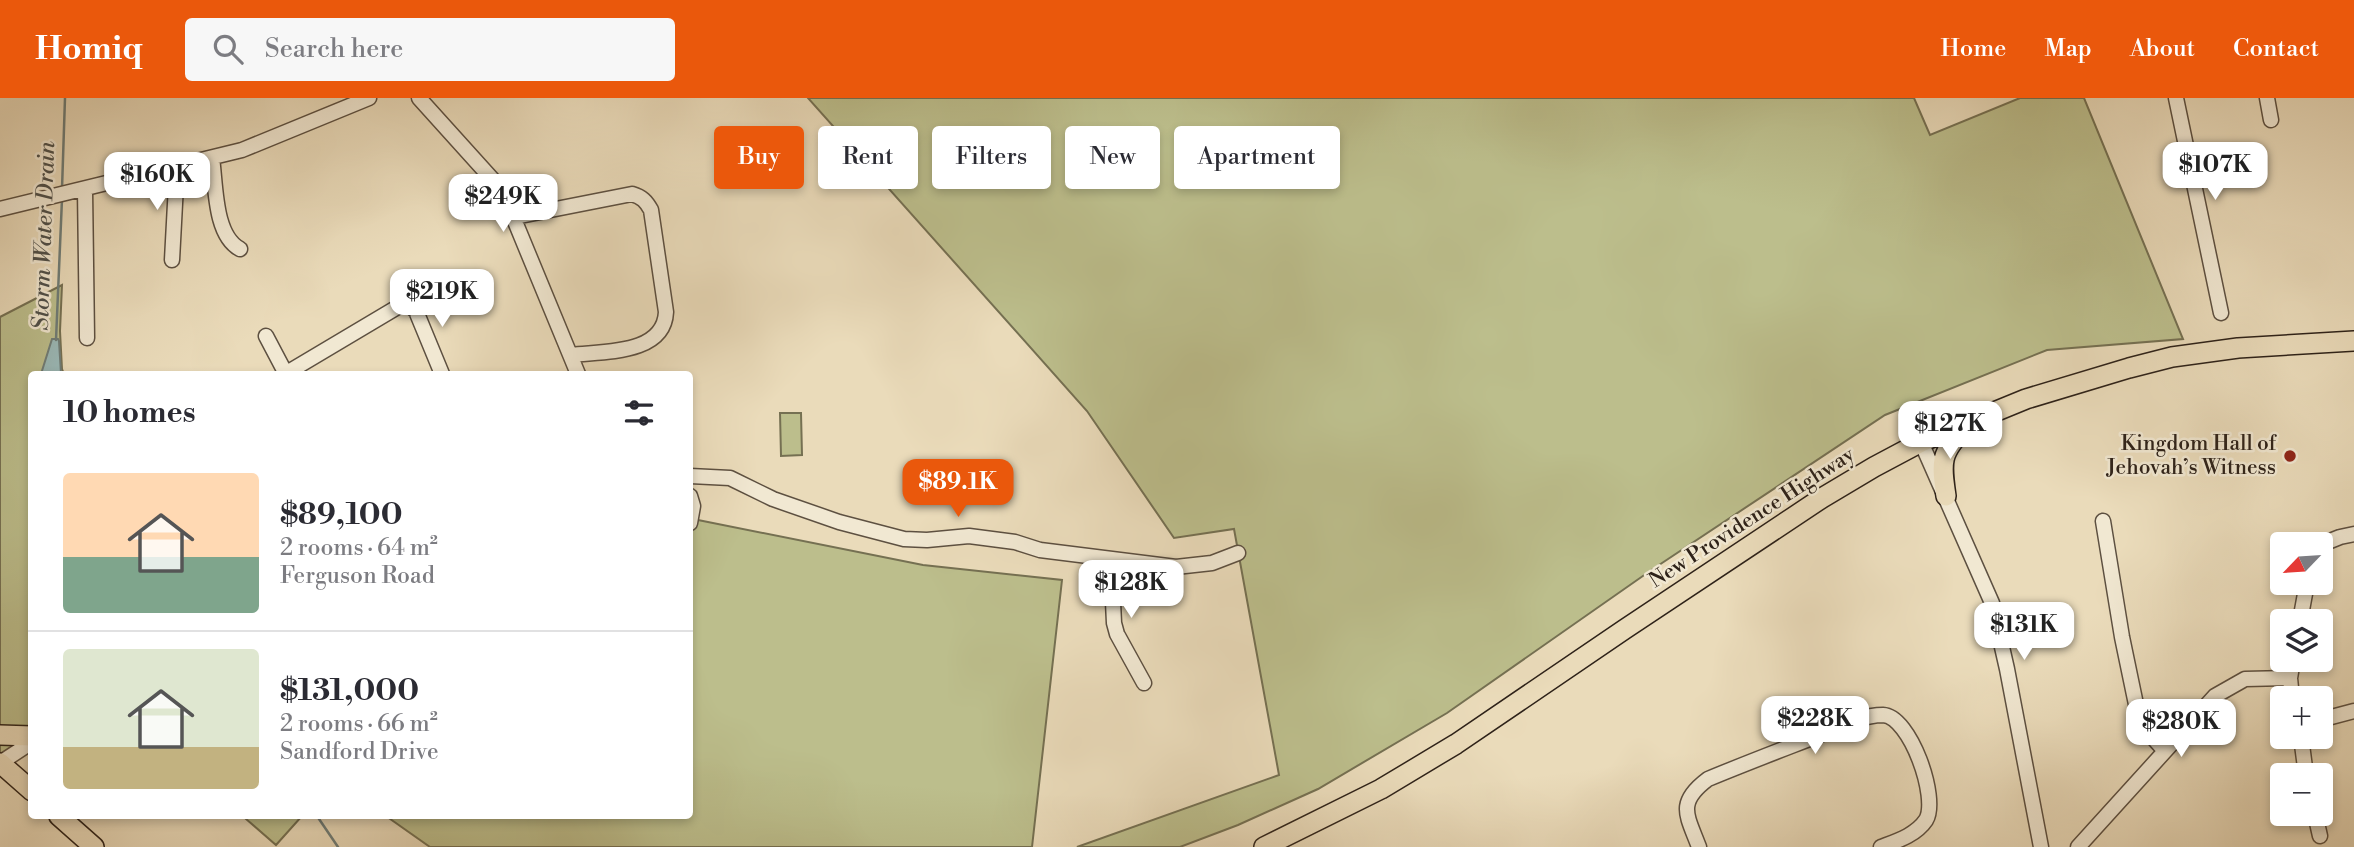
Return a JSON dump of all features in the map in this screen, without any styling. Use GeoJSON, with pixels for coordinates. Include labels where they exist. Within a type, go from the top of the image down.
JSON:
{"type":"FeatureCollection","features":[{"type":"Feature","properties":{"kind":"highway","name":"New Providence Highway"},"geometry":{"type":"LineString","coordinates":[[1264,847],[1381,789],[1456,744],[1822,498],[1922,442],[2070,384],[2172,357],[2238,348],[2354,341]]}},
{"type":"Feature","properties":{"kind":"highway"},"geometry":{"type":"LineString","coordinates":[[1947,496],[1943,460],[1949,444],[1973,420]]}},
{"type":"Feature","properties":{"kind":"highway"},"geometry":{"type":"LineString","coordinates":[[0,735],[28,738]]}},
{"type":"Feature","properties":{"kind":"highway"},"geometry":{"type":"LineString","coordinates":[[0,763],[28,788]]}},
{"type":"Feature","properties":{"kind":"highway"},"geometry":{"type":"LineString","coordinates":[[62,819],[94,847]]}},
{"type":"Feature","properties":{"kind":"street"},"geometry":{"type":"LineString","coordinates":[[0,209],[242,150],[344,102],[369,98]]}},
{"type":"Feature","properties":{"kind":"street"},"geometry":{"type":"LineString","coordinates":[[419,98],[498,183],[515,217],[577,371]]}},
{"type":"Feature","properties":{"kind":"street"},"geometry":{"type":"LineString","coordinates":[[2176,98],[2221,313]]}},
{"type":"Feature","properties":{"kind":"street"},"geometry":{"type":"LineString","coordinates":[[2267,98],[2271,120]]}},
{"type":"Feature","properties":{"kind":"street"},"geometry":{"type":"LineString","coordinates":[[212,158],[221,226],[232,245],[240,249]]}},
{"type":"Feature","properties":{"kind":"street"},"geometry":{"type":"LineString","coordinates":[[172,260],[177,166]]}},
{"type":"Feature","properties":{"kind":"street"},"geometry":{"type":"LineString","coordinates":[[85,190],[87,338]]}},
{"type":"Feature","properties":{"kind":"street"},"geometry":{"type":"LineString","coordinates":[[515,217],[632,194],[647,202],[651,210],[666,313],[661,332],[644,344],[570,355]]}},
{"type":"Feature","properties":{"kind":"street"},"geometry":{"type":"LineString","coordinates":[[291,371],[401,305],[409,305],[416,311],[441,371]]}},
{"type":"Feature","properties":{"kind":"street"},"geometry":{"type":"LineString","coordinates":[[266,336],[284,371]]}},
{"type":"Feature","properties":{"kind":"street"},"geometry":{"type":"LineString","coordinates":[[1922,442],[1994,613],[2041,847]]}},
{"type":"Feature","properties":{"kind":"street"},"geometry":{"type":"LineString","coordinates":[[693,480],[730,478],[773,499],[839,522],[904,539],[969,536],[1015,542],[1040,550],[1175,566],[1212,563],[1238,553]]}},
{"type":"Feature","properties":{"kind":"street"},"geometry":{"type":"LineString","coordinates":[[2103,521],[2138,714],[2147,731],[2165,751]]}},
{"type":"Feature","properties":{"kind":"street"},"geometry":{"type":"LineString","coordinates":[[2333,540],[2354,534]]}},
{"type":"Feature","properties":{"kind":"street"},"geometry":{"type":"LineString","coordinates":[[1111,559],[1114,623],[1117,634],[1144,683]]}},
{"type":"Feature","properties":{"kind":"street"},"geometry":{"type":"LineString","coordinates":[[2291,672],[2291,686]]}},
{"type":"Feature","properties":{"kind":"street"},"geometry":{"type":"LineString","coordinates":[[2078,847],[2215,696],[2245,678],[2290,678]]}},
{"type":"Feature","properties":{"kind":"street"},"geometry":{"type":"LineString","coordinates":[[2333,717],[2354,711]]}},
{"type":"Feature","properties":{"kind":"street"},"geometry":{"type":"LineString","coordinates":[[1699,847],[1687,804],[1690,794],[1708,779],[1852,722],[1884,715],[1900,724],[1909,737],[1927,781],[1930,812],[1919,829],[1881,847]]}},
{"type":"Feature","properties":{"kind":"street"},"geometry":{"type":"LineString","coordinates":[[0,763],[28,742]]}},
{"type":"Feature","properties":{"kind":"street"},"geometry":{"type":"LineString","coordinates":[[2318,826],[2320,836]]}},
{"type":"Feature","properties":{"kind":"green space"},"geometry":{"type":"Polygon","coordinates":[[[808,98],[1914,98],[1930,135],[2020,98],[2084,98],[2183,339],[2047,350],[1885,415],[1650,571],[1447,713],[1318,789],[1238,825],[1180,847],[1077,847],[1279,775],[1234,529],[1174,538],[1087,411],[889,189],[918,189],[918,126],[833,126],[808,98]]]}},
{"type":"Feature","properties":{"kind":"green space"},"geometry":{"type":"Polygon","coordinates":[[[62,285],[60,331],[63,371],[28,371],[28,737],[0,757],[0,317],[62,285]]]}},
{"type":"Feature","properties":{"kind":"green space"},"geometry":{"type":"Polygon","coordinates":[[[780,413],[801,413],[802,455],[781,456],[780,413]]]}},
{"type":"Feature","properties":{"kind":"green space"},"geometry":{"type":"Polygon","coordinates":[[[693,519],[923,565],[1062,580],[1032,847],[430,847],[390,819],[693,819],[693,519]]]}},
{"type":"Feature","properties":{"kind":"green space"},"geometry":{"type":"Polygon","coordinates":[[[246,819],[299,819],[276,845],[246,819]]]}},
{"type":"Feature","properties":{"kind":"water"},"geometry":{"type":"Polygon","coordinates":[[[52,339],[58,339],[61,371],[42,371],[52,339]]]}},
{"type":"Feature","properties":{"kind":"waterway","name":"Storm Water Drain"},"geometry":{"type":"LineString","coordinates":[[62,189],[65,98]]}},
{"type":"Feature","properties":{"kind":"waterway","name":"Storm Water Drain"},"geometry":{"type":"LineString","coordinates":[[56,340],[62,199]]}},
{"type":"Feature","properties":{"kind":"waterway","name":"Storm Water Drain"},"geometry":{"type":"LineString","coordinates":[[319,819],[338,847]]}},
{"type":"Feature","properties":{"kind":"place","name":"Kingdom Hall of Jehovah’s Witness"},"geometry":{"type":"Point","coordinates":[2290,456]}}]}
